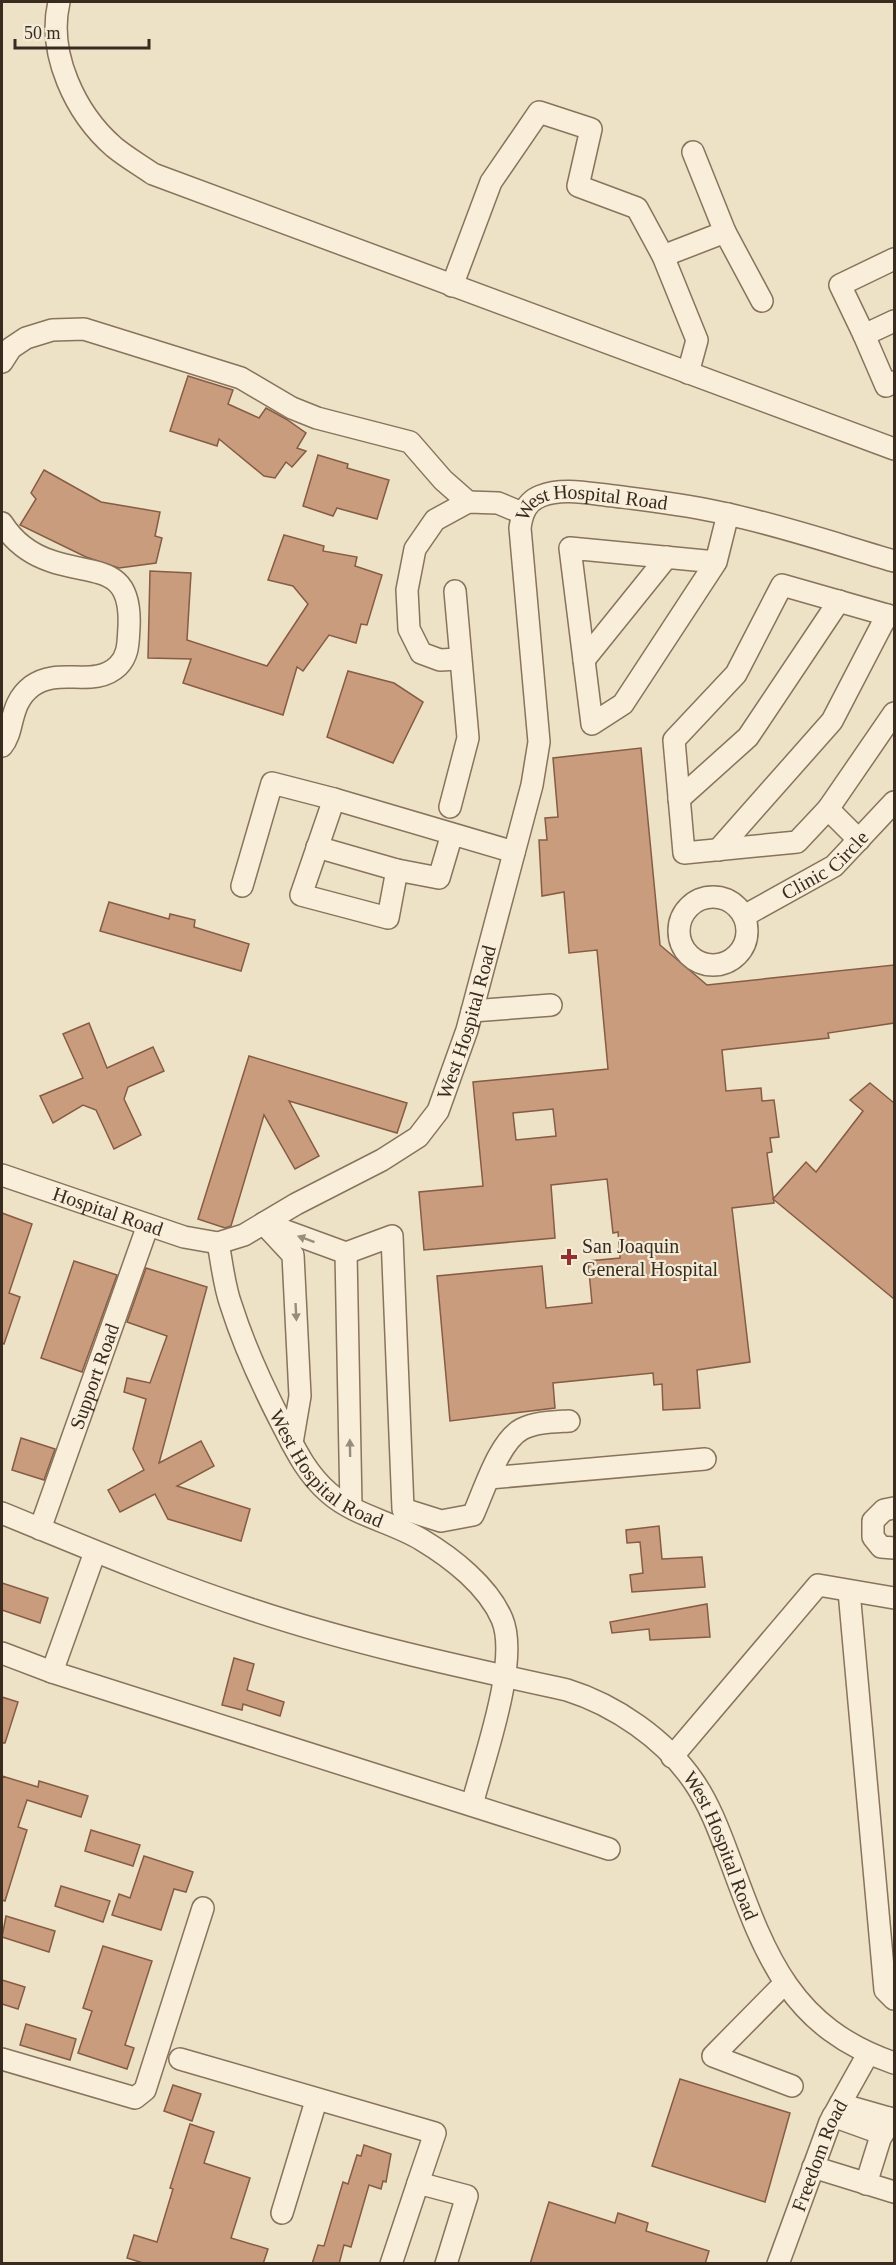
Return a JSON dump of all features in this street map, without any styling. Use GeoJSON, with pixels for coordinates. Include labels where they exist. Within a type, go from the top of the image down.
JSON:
{"type":"FeatureCollection","features":[{"type":"Feature","properties":{"kind":"street"},"geometry":{"type":"LineString","coordinates":[[59,2],[55,21],[64,73],[82,111],[114,146],[153,174],[894,449]]}},
{"type":"Feature","properties":{"kind":"street"},"geometry":{"type":"LineString","coordinates":[[452,286],[491,182],[540,112],[591,129],[578,186],[637,208],[663,256],[698,340],[688,373]]}},
{"type":"Feature","properties":{"kind":"street"},"geometry":{"type":"LineString","coordinates":[[693,152],[725,232],[762,301]]}},
{"type":"Feature","properties":{"kind":"street"},"geometry":{"type":"LineString","coordinates":[[663,256],[725,232]]}},
{"type":"Feature","properties":{"kind":"street"},"geometry":{"type":"LineString","coordinates":[[894,260],[840,285],[886,386],[894,382]]}},
{"type":"Feature","properties":{"kind":"street"},"geometry":{"type":"LineString","coordinates":[[864,335],[894,321]]}},
{"type":"Feature","properties":{"kind":"street"},"geometry":{"type":"LineString","coordinates":[[2,362],[11,348],[26,338],[61,328],[84,329],[241,378],[292,408],[317,418],[410,442],[443,480],[468,502]]}},
{"type":"Feature","properties":{"kind":"street","name":"West Hospital Road"},"geometry":{"type":"LineString","coordinates":[[506,1676],[506,1632],[502,1619],[493,1603],[469,1575],[420,1538],[330,1495],[305,1470],[259,1378],[230,1304],[218,1243],[244,1235],[382,1160],[418,1137],[438,1111],[472,1011],[532,785],[539,742],[520,528],[522,513],[530,503],[541,496],[582,493],[667,502],[728,514],[894,561]]}},
{"type":"Feature","properties":{"kind":"street"},"geometry":{"type":"LineString","coordinates":[[459,659],[440,660],[421,653],[409,629],[407,590],[415,549],[435,520],[468,502],[498,503],[522,513]]}},
{"type":"Feature","properties":{"kind":"street"},"geometry":{"type":"LineString","coordinates":[[716,562],[570,548],[592,724],[623,704],[716,562],[728,514]]}},
{"type":"Feature","properties":{"kind":"street"},"geometry":{"type":"LineString","coordinates":[[2,523],[15,541],[37,556],[53,562],[102,571],[113,578],[126,594],[129,621],[128,648],[120,664],[104,675],[94,678],[56,676],[30,687],[13,710],[2,746]]}},
{"type":"Feature","properties":{"kind":"street"},"geometry":{"type":"LineString","coordinates":[[584,660],[667,557]]}},
{"type":"Feature","properties":{"kind":"street"},"geometry":{"type":"LineString","coordinates":[[718,850],[832,721],[891,616],[782,585],[736,674],[674,740],[684,853],[718,850],[797,842],[828,809],[894,713]]}},
{"type":"Feature","properties":{"kind":"street"},"geometry":{"type":"LineString","coordinates":[[450,807],[468,738],[459,659],[455,591]]}},
{"type":"Feature","properties":{"kind":"street"},"geometry":{"type":"LineString","coordinates":[[679,799],[748,737],[839,601]]}},
{"type":"Feature","properties":{"kind":"street"},"geometry":{"type":"LineString","coordinates":[[242,886],[272,783],[514,852]]}},
{"type":"Feature","properties":{"kind":"street"},"geometry":{"type":"LineString","coordinates":[[334,799],[301,895],[388,918],[397,870]]}},
{"type":"Feature","properties":{"kind":"street","name":"Clinic Circle"},"geometry":{"type":"LineString","coordinates":[[744,916],[834,866],[894,802]]}},
{"type":"Feature","properties":{"kind":"street"},"geometry":{"type":"LineString","coordinates":[[828,809],[859,840]]}},
{"type":"Feature","properties":{"kind":"street"},"geometry":{"type":"LineString","coordinates":[[317,847],[397,870],[439,878],[452,834]]}},
{"type":"Feature","properties":{"kind":"street"},"geometry":{"type":"LineString","coordinates":[[472,1011],[551,1005]]}},
{"type":"Feature","properties":{"kind":"street","name":"Hospital Road"},"geometry":{"type":"LineString","coordinates":[[2,1174],[184,1237],[218,1243]]}},
{"type":"Feature","properties":{"kind":"street"},"geometry":{"type":"LineString","coordinates":[[264,1223],[346,1253],[393,1236],[403,1509],[441,1521],[473,1515],[507,1440],[522,1429],[540,1423],[568,1421]]}},
{"type":"Feature","properties":{"kind":"street"},"geometry":{"type":"LineString","coordinates":[[264,1223],[293,1255],[300,1396],[292,1443]]}},
{"type":"Feature","properties":{"kind":"street","name":"Support Road"},"geometry":{"type":"LineString","coordinates":[[40,1529],[148,1224]]}},
{"type":"Feature","properties":{"kind":"street"},"geometry":{"type":"LineString","coordinates":[[346,1253],[351,1506]]}},
{"type":"Feature","properties":{"kind":"street"},"geometry":{"type":"LineString","coordinates":[[489,1478],[705,1459]]}},
{"type":"Feature","properties":{"kind":"street"},"geometry":{"type":"LineString","coordinates":[[894,1508],[885,1510],[873,1521],[873,1537],[881,1547],[894,1548]]}},
{"type":"Feature","properties":{"kind":"street","name":"West Hospital Road"},"geometry":{"type":"LineString","coordinates":[[2,1513],[95,1552],[254,1611],[390,1649],[588,1696],[620,1714],[651,1737],[694,1782],[715,1820],[759,1940],[785,1983],[805,2009],[841,2037],[868,2054],[894,2063]]}},
{"type":"Feature","properties":{"kind":"street"},"geometry":{"type":"LineString","coordinates":[[52,1672],[95,1552]]}},
{"type":"Feature","properties":{"kind":"street"},"geometry":{"type":"LineString","coordinates":[[672,1757],[818,1585],[894,1598]]}},
{"type":"Feature","properties":{"kind":"street"},"geometry":{"type":"LineString","coordinates":[[849,1591],[885,1990],[894,1999]]}},
{"type":"Feature","properties":{"kind":"street"},"geometry":{"type":"LineString","coordinates":[[2,1653],[52,1672],[609,1849]]}},
{"type":"Feature","properties":{"kind":"street"},"geometry":{"type":"LineString","coordinates":[[472,1805],[506,1676]]}},
{"type":"Feature","properties":{"kind":"street"},"geometry":{"type":"LineString","coordinates":[[2,2059],[135,2098],[145,2090],[203,1908]]}},
{"type":"Feature","properties":{"kind":"street"},"geometry":{"type":"LineString","coordinates":[[785,1983],[713,2056],[792,2086]]}},
{"type":"Feature","properties":{"kind":"street","name":"Freedom Road"},"geometry":{"type":"LineString","coordinates":[[778,2264],[836,2110],[868,2054]]}},
{"type":"Feature","properties":{"kind":"street"},"geometry":{"type":"LineString","coordinates":[[180,2059],[316,2101],[435,2133],[392,2264]]}},
{"type":"Feature","properties":{"kind":"street"},"geometry":{"type":"LineString","coordinates":[[282,2213],[316,2101]]}},
{"type":"Feature","properties":{"kind":"street"},"geometry":{"type":"LineString","coordinates":[[836,2110],[889,2127],[866,2184]]}},
{"type":"Feature","properties":{"kind":"street"},"geometry":{"type":"LineString","coordinates":[[813,2167],[894,2192]]}},
{"type":"Feature","properties":{"kind":"street"},"geometry":{"type":"LineString","coordinates":[[418,2183],[467,2196],[446,2264]]}},
{"type":"Feature","properties":{"kind":"building"},"geometry":{"type":"Polygon","coordinates":[[[188,376],[233,390],[228,404],[259,418],[266,408],[286,419],[306,433],[297,448],[306,451],[292,467],[286,462],[275,478],[264,476],[219,439],[217,446],[170,431],[188,376]]]}},
{"type":"Feature","properties":{"kind":"building"},"geometry":{"type":"Polygon","coordinates":[[[318,455],[348,464],[347,468],[389,480],[377,519],[337,508],[333,516],[303,506],[318,455]]]}},
{"type":"Feature","properties":{"kind":"building"},"geometry":{"type":"Polygon","coordinates":[[[44,470],[101,502],[160,512],[155,536],[162,538],[156,563],[119,568],[86,557],[20,525],[36,499],[31,493],[44,470]]]}},
{"type":"Feature","properties":{"kind":"building"},"geometry":{"type":"Polygon","coordinates":[[[284,535],[324,546],[323,551],[357,557],[355,566],[382,575],[367,625],[361,624],[356,643],[329,635],[303,671],[297,667],[283,715],[183,683],[191,659],[148,658],[150,571],[191,573],[187,640],[267,666],[308,604],[293,586],[268,580],[284,535]]]}},
{"type":"Feature","properties":{"kind":"building"},"geometry":{"type":"Polygon","coordinates":[[[348,671],[394,683],[423,702],[393,763],[327,737],[348,671]]]}},
{"type":"Feature","properties":{"kind":"building"},"geometry":{"type":"Polygon","coordinates":[[[641,748],[660,945],[707,985],[894,965],[894,1023],[828,1033],[829,1038],[722,1050],[726,1091],[761,1088],[762,1101],[774,1100],[779,1137],[770,1138],[772,1152],[767,1153],[774,1203],[732,1208],[750,1362],[697,1370],[700,1408],[663,1410],[662,1384],[654,1385],[653,1373],[553,1383],[555,1408],[450,1421],[437,1276],[542,1266],[546,1308],[592,1303],[588,1261],[620,1258],[618,1232],[613,1233],[607,1179],[551,1185],[555,1238],[424,1250],[419,1192],[483,1186],[473,1082],[608,1069],[597,950],[569,953],[564,892],[542,896],[539,840],[547,840],[545,818],[558,817],[553,758],[641,748]],[[553,1109],[513,1113],[516,1140],[556,1136],[553,1109]]]}},
{"type":"Feature","properties":{"kind":"building"},"geometry":{"type":"Polygon","coordinates":[[[109,902],[169,919],[170,914],[195,920],[194,927],[249,944],[241,971],[100,931],[109,902]]]}},
{"type":"Feature","properties":{"kind":"building"},"geometry":{"type":"Polygon","coordinates":[[[89,1023],[107,1068],[153,1047],[164,1071],[128,1087],[124,1099],[141,1135],[114,1149],[96,1110],[83,1105],[53,1123],[40,1096],[83,1078],[63,1034],[89,1023]]]}},
{"type":"Feature","properties":{"kind":"building"},"geometry":{"type":"Polygon","coordinates":[[[249,1056],[407,1103],[397,1133],[289,1101],[319,1156],[295,1169],[264,1115],[231,1226],[225,1228],[198,1219],[249,1056]]]}},
{"type":"Feature","properties":{"kind":"building"},"geometry":{"type":"Polygon","coordinates":[[[870,1083],[894,1103],[894,1299],[773,1199],[806,1162],[816,1172],[863,1111],[850,1100],[870,1083]]]}},
{"type":"Feature","properties":{"kind":"building"},"geometry":{"type":"Polygon","coordinates":[[[2,1213],[32,1224],[9,1293],[20,1297],[4,1344],[2,1343],[2,1213]]]}},
{"type":"Feature","properties":{"kind":"building"},"geometry":{"type":"Polygon","coordinates":[[[74,1261],[117,1275],[82,1372],[41,1358],[74,1261]]]}},
{"type":"Feature","properties":{"kind":"building"},"geometry":{"type":"Polygon","coordinates":[[[146,1268],[207,1287],[159,1463],[201,1441],[214,1466],[177,1486],[250,1509],[241,1541],[168,1519],[155,1494],[120,1512],[108,1490],[144,1470],[133,1449],[146,1399],[124,1392],[127,1378],[150,1383],[167,1336],[127,1322],[146,1268]]]}},
{"type":"Feature","properties":{"kind":"building"},"geometry":{"type":"Polygon","coordinates":[[[21,1438],[55,1449],[44,1480],[12,1470],[21,1438]]]}},
{"type":"Feature","properties":{"kind":"building"},"geometry":{"type":"Polygon","coordinates":[[[659,1526],[662,1559],[702,1557],[705,1587],[632,1592],[630,1575],[643,1573],[640,1542],[627,1543],[626,1530],[659,1526]]]}},
{"type":"Feature","properties":{"kind":"building"},"geometry":{"type":"Polygon","coordinates":[[[2,1583],[48,1598],[40,1623],[2,1610],[2,1583]]]}},
{"type":"Feature","properties":{"kind":"building"},"geometry":{"type":"Polygon","coordinates":[[[707,1604],[710,1637],[650,1640],[649,1629],[612,1633],[610,1622],[707,1604]]]}},
{"type":"Feature","properties":{"kind":"building"},"geometry":{"type":"Polygon","coordinates":[[[234,1658],[254,1664],[247,1690],[284,1702],[280,1716],[243,1704],[242,1710],[222,1705],[234,1658]]]}},
{"type":"Feature","properties":{"kind":"building"},"geometry":{"type":"Polygon","coordinates":[[[2,1697],[18,1702],[5,1743],[2,1743],[2,1697]]]}},
{"type":"Feature","properties":{"kind":"building"},"geometry":{"type":"Polygon","coordinates":[[[2,1776],[38,1787],[39,1781],[88,1796],[81,1817],[27,1800],[18,1827],[27,1830],[5,1901],[2,1900],[2,1776]]]}},
{"type":"Feature","properties":{"kind":"building"},"geometry":{"type":"Polygon","coordinates":[[[91,1830],[140,1845],[133,1866],[85,1851],[91,1830]]]}},
{"type":"Feature","properties":{"kind":"building"},"geometry":{"type":"Polygon","coordinates":[[[144,1856],[193,1872],[186,1892],[174,1889],[161,1930],[112,1915],[119,1894],[130,1898],[144,1856]]]}},
{"type":"Feature","properties":{"kind":"building"},"geometry":{"type":"Polygon","coordinates":[[[61,1886],[110,1901],[103,1922],[55,1906],[61,1886]]]}},
{"type":"Feature","properties":{"kind":"building"},"geometry":{"type":"Polygon","coordinates":[[[6,1916],[55,1931],[49,1952],[2,1937],[6,1916]]]}},
{"type":"Feature","properties":{"kind":"building"},"geometry":{"type":"Polygon","coordinates":[[[103,1946],[152,1961],[125,2045],[134,2048],[127,2069],[78,2053],[92,2011],[83,2008],[103,1946]]]}},
{"type":"Feature","properties":{"kind":"building"},"geometry":{"type":"Polygon","coordinates":[[[2,1980],[25,1987],[18,2009],[2,2004],[2,1980]]]}},
{"type":"Feature","properties":{"kind":"building"},"geometry":{"type":"Polygon","coordinates":[[[26,2024],[76,2039],[70,2060],[20,2045],[26,2024]]]}},
{"type":"Feature","properties":{"kind":"building"},"geometry":{"type":"Polygon","coordinates":[[[680,2079],[790,2113],[765,2202],[652,2166],[680,2079]]]}},
{"type":"Feature","properties":{"kind":"building"},"geometry":{"type":"Polygon","coordinates":[[[173,2085],[201,2094],[192,2121],[164,2111],[173,2085]]]}},
{"type":"Feature","properties":{"kind":"building"},"geometry":{"type":"Polygon","coordinates":[[[190,2124],[214,2132],[204,2163],[250,2178],[231,2238],[268,2249],[263,2264],[146,2264],[127,2258],[134,2235],[157,2242],[173,2189],[170,2188],[190,2124]]]}},
{"type":"Feature","properties":{"kind":"building"},"geometry":{"type":"Polygon","coordinates":[[[364,2145],[391,2154],[386,2182],[383,2181],[381,2189],[369,2185],[351,2247],[344,2245],[339,2264],[312,2264],[318,2245],[324,2246],[343,2182],[348,2184],[357,2155],[361,2156],[364,2145]]]}},
{"type":"Feature","properties":{"kind":"building"},"geometry":{"type":"Polygon","coordinates":[[[549,2202],[615,2223],[618,2213],[648,2223],[646,2231],[709,2251],[705,2264],[530,2264],[549,2202]]]}},
{"type":"Feature","properties":{"kind":"place","name":"San Joaquin General Hospital"},"geometry":{"type":"Point","coordinates":[569,1257]}}]}
